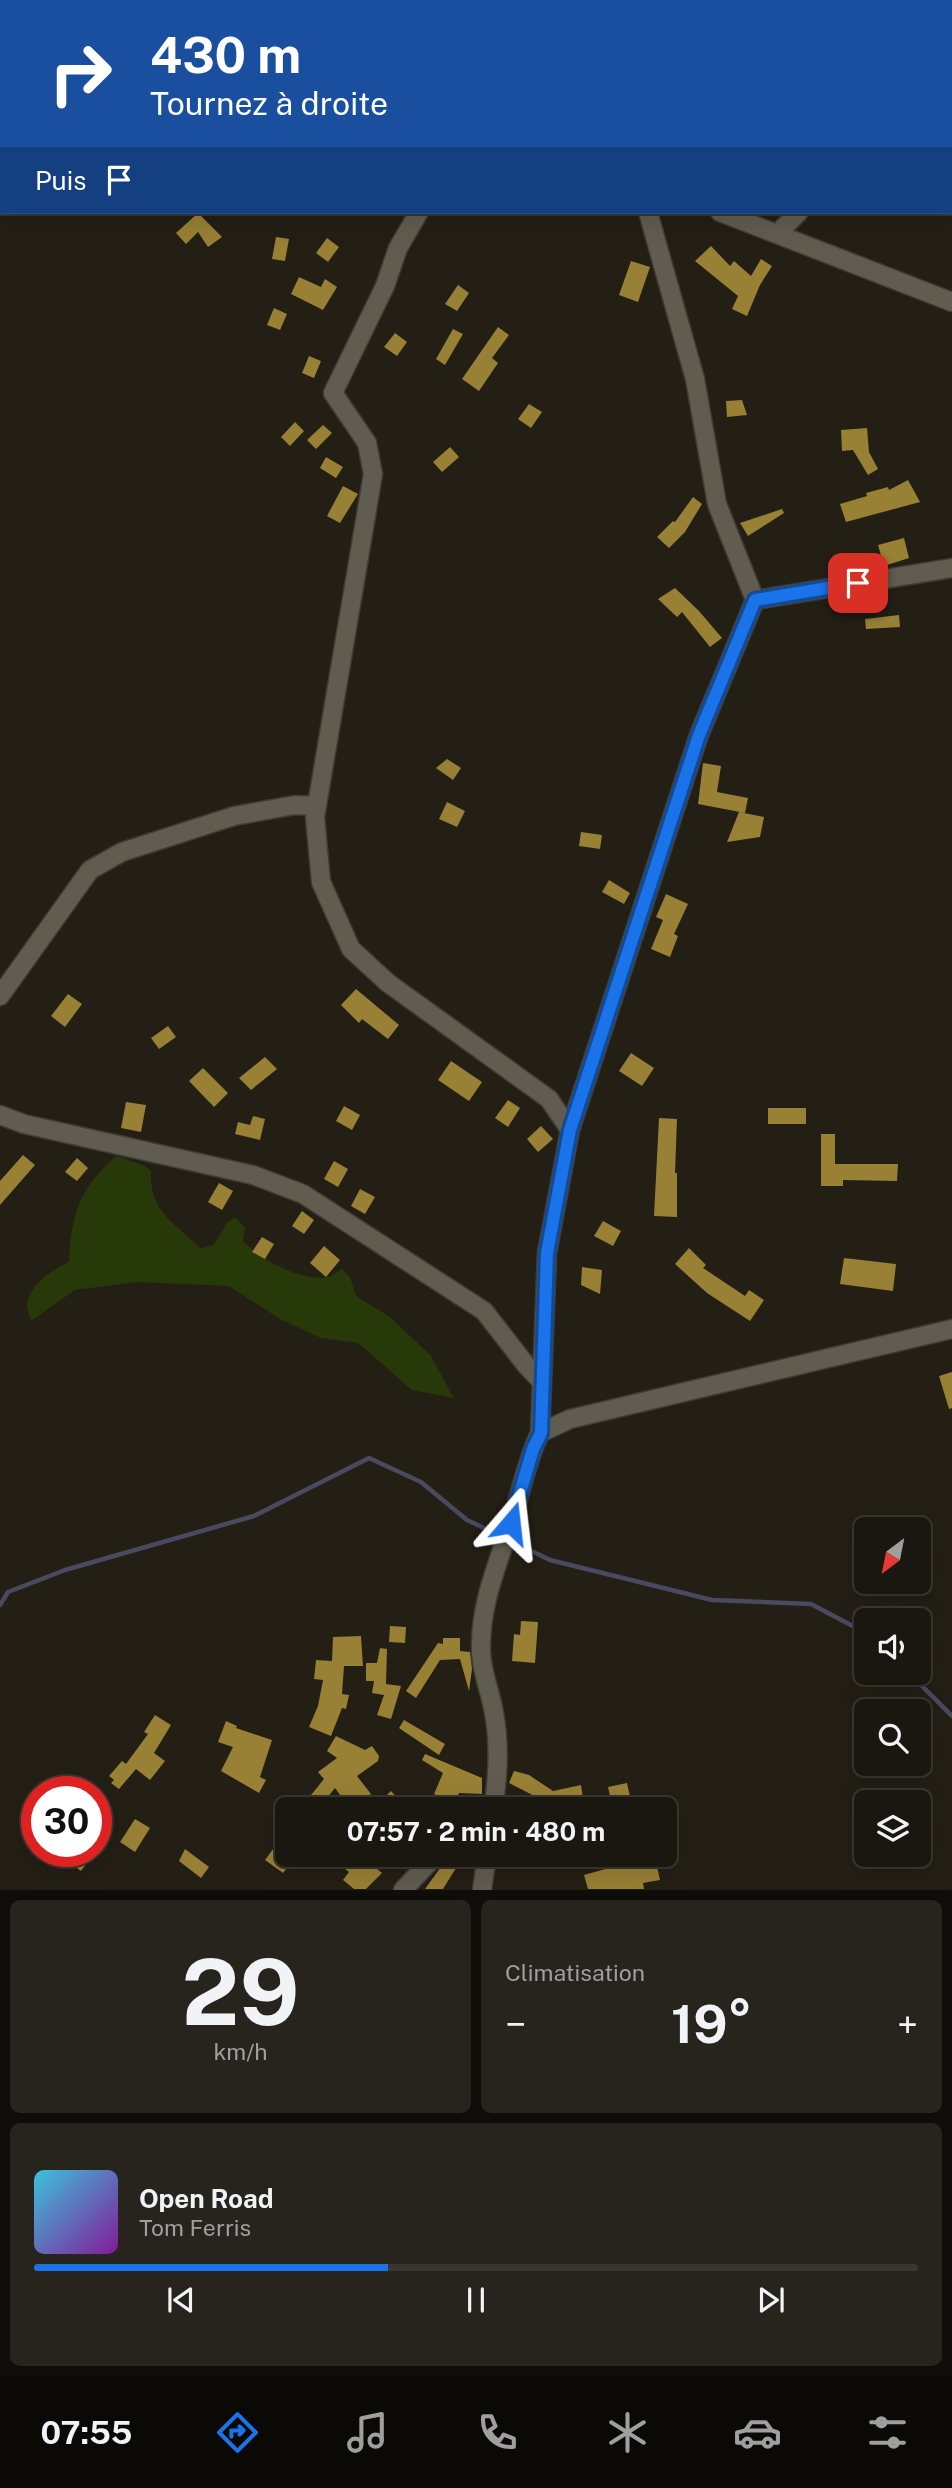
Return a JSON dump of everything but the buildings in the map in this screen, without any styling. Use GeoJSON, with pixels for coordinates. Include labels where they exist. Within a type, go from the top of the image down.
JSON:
{"type":"FeatureCollection","features":[{"type":"Feature","properties":{"kind":"street"},"geometry":{"type":"LineString","coordinates":[[418,214],[398,248],[385,286],[333,393],[367,443],[373,474],[315,817],[321,882],[351,949],[388,983],[549,1099],[570,1130]]}},
{"type":"Feature","properties":{"kind":"street"},"geometry":{"type":"LineString","coordinates":[[495,1797],[499,1772],[495,1716],[481,1653],[483,1613],[497,1558],[511,1523],[533,1449],[541,1433],[547,1253],[570,1130],[699,735],[755,600],[717,504],[695,379],[649,214]]}},
{"type":"Feature","properties":{"kind":"street"},"geometry":{"type":"LineString","coordinates":[[726,214],[952,302]]}},
{"type":"Feature","properties":{"kind":"street"},"geometry":{"type":"LineString","coordinates":[[778,233],[797,214]]}},
{"type":"Feature","properties":{"kind":"street"},"geometry":{"type":"LineString","coordinates":[[755,600],[952,568]]}},
{"type":"Feature","properties":{"kind":"street"},"geometry":{"type":"LineString","coordinates":[[0,996],[90,870],[122,852],[234,816],[295,805],[317,806]]}},
{"type":"Feature","properties":{"kind":"street"},"geometry":{"type":"LineString","coordinates":[[0,1115],[24,1124],[253,1175],[303,1194],[484,1311],[526,1366],[542,1382]]}},
{"type":"Feature","properties":{"kind":"street"},"geometry":{"type":"LineString","coordinates":[[541,1433],[570,1419],[952,1329]]}},
{"type":"Feature","properties":{"kind":"street"},"geometry":{"type":"LineString","coordinates":[[403,1889],[424,1867]]}},
{"type":"Feature","properties":{"kind":"street"},"geometry":{"type":"LineString","coordinates":[[482,1889],[485,1867]]}},
{"type":"Feature","properties":{"kind":"green space"},"geometry":{"type":"Polygon","coordinates":[[[116,1156],[143,1165],[151,1171],[151,1185],[159,1206],[200,1248],[214,1245],[227,1223],[235,1217],[245,1228],[243,1241],[282,1268],[317,1278],[330,1276],[342,1269],[350,1277],[356,1296],[390,1317],[431,1356],[454,1398],[412,1390],[358,1343],[321,1338],[280,1319],[229,1286],[137,1282],[75,1290],[31,1321],[27,1305],[32,1291],[49,1273],[69,1262],[72,1230],[80,1203],[94,1179],[116,1156]]]}},
{"type":"Feature","properties":{"kind":"waterway"},"geometry":{"type":"LineString","coordinates":[[0,1605],[8,1592],[65,1570],[254,1516],[369,1458],[421,1482],[467,1520],[503,1537]]}},
{"type":"Feature","properties":{"kind":"waterway"},"geometry":{"type":"LineString","coordinates":[[511,1541],[550,1560],[712,1600],[811,1604],[854,1627]]}},
{"type":"Feature","properties":{"kind":"waterway"},"geometry":{"type":"LineString","coordinates":[[921,1685],[952,1716]]}},
{"type":"Feature","properties":{"kind":"route"},"geometry":{"type":"LineString","coordinates":[[511,1523],[533,1449],[541,1433],[547,1253],[570,1130],[699,735],[755,600],[858,583]]}}]}
